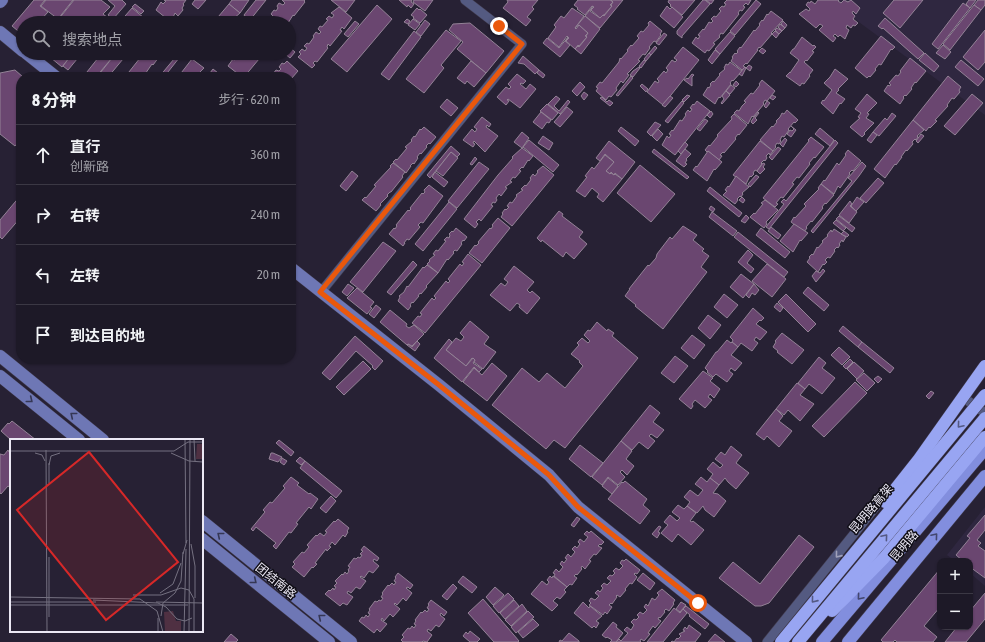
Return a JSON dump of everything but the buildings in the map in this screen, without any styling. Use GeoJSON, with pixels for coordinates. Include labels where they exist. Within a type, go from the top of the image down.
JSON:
{"type":"FeatureCollection","features":[{"type":"Feature","properties":{"kind":"highway"},"geometry":{"type":"LineString","coordinates":[[843,565],[872,517],[919,459],[985,366]]}},
{"type":"Feature","properties":{"kind":"highway","name":"昆明路高架"},"geometry":{"type":"LineString","coordinates":[[781,642],[843,565],[985,395]]}},
{"type":"Feature","properties":{"kind":"highway"},"geometry":{"type":"LineString","coordinates":[[799,642],[985,418]]}},
{"type":"Feature","properties":{"kind":"highway"},"geometry":{"type":"LineString","coordinates":[[799,642],[884,558],[985,437]]}},
{"type":"Feature","properties":{"kind":"main road","name":"昆明路"},"geometry":{"type":"LineString","coordinates":[[822,642],[985,449]]}},
{"type":"Feature","properties":{"kind":"main road","name":"昆明路"},"geometry":{"type":"LineString","coordinates":[[848,642],[985,476]]}},
{"type":"Feature","properties":{"kind":"street"},"geometry":{"type":"LineString","coordinates":[[320,292],[522,44],[465,0]]}},
{"type":"Feature","properties":{"kind":"street"},"geometry":{"type":"LineString","coordinates":[[0,32],[16,45]]}},
{"type":"Feature","properties":{"kind":"street"},"geometry":{"type":"LineString","coordinates":[[35,60],[50,72]]}},
{"type":"Feature","properties":{"kind":"street"},"geometry":{"type":"LineString","coordinates":[[296,272],[439,385],[537,465],[549,475],[578,507],[746,642]]}},
{"type":"Feature","properties":{"kind":"street"},"geometry":{"type":"LineString","coordinates":[[0,356],[102,439]]}},
{"type":"Feature","properties":{"kind":"street"},"geometry":{"type":"LineString","coordinates":[[767,642],[985,372]]}},
{"type":"Feature","properties":{"kind":"street"},"geometry":{"type":"LineString","coordinates":[[0,376],[78,439]]}},
{"type":"Feature","properties":{"kind":"street"},"geometry":{"type":"LineString","coordinates":[[964,398],[985,414]]}},
{"type":"Feature","properties":{"kind":"street","name":"团结南路"},"geometry":{"type":"LineString","coordinates":[[203,522],[351,642]]}},
{"type":"Feature","properties":{"kind":"street","name":"团结南路"},"geometry":{"type":"LineString","coordinates":[[203,540],[329,642]]}},
{"type":"Feature","properties":{"kind":"shaded area"},"geometry":{"type":"Polygon","coordinates":[[[829,0],[985,0],[985,115],[829,0]]]}},
{"type":"Feature","properties":{"kind":"shaded area"},"geometry":{"type":"Polygon","coordinates":[[[985,507],[985,586],[973,576],[973,558],[951,558],[947,555],[985,507]]]}},
{"type":"Feature","properties":{"kind":"route"},"geometry":{"type":"LineString","coordinates":[[499,26],[522,44],[320,292],[439,385],[537,465],[549,475],[578,507],[698,603]]}}]}
